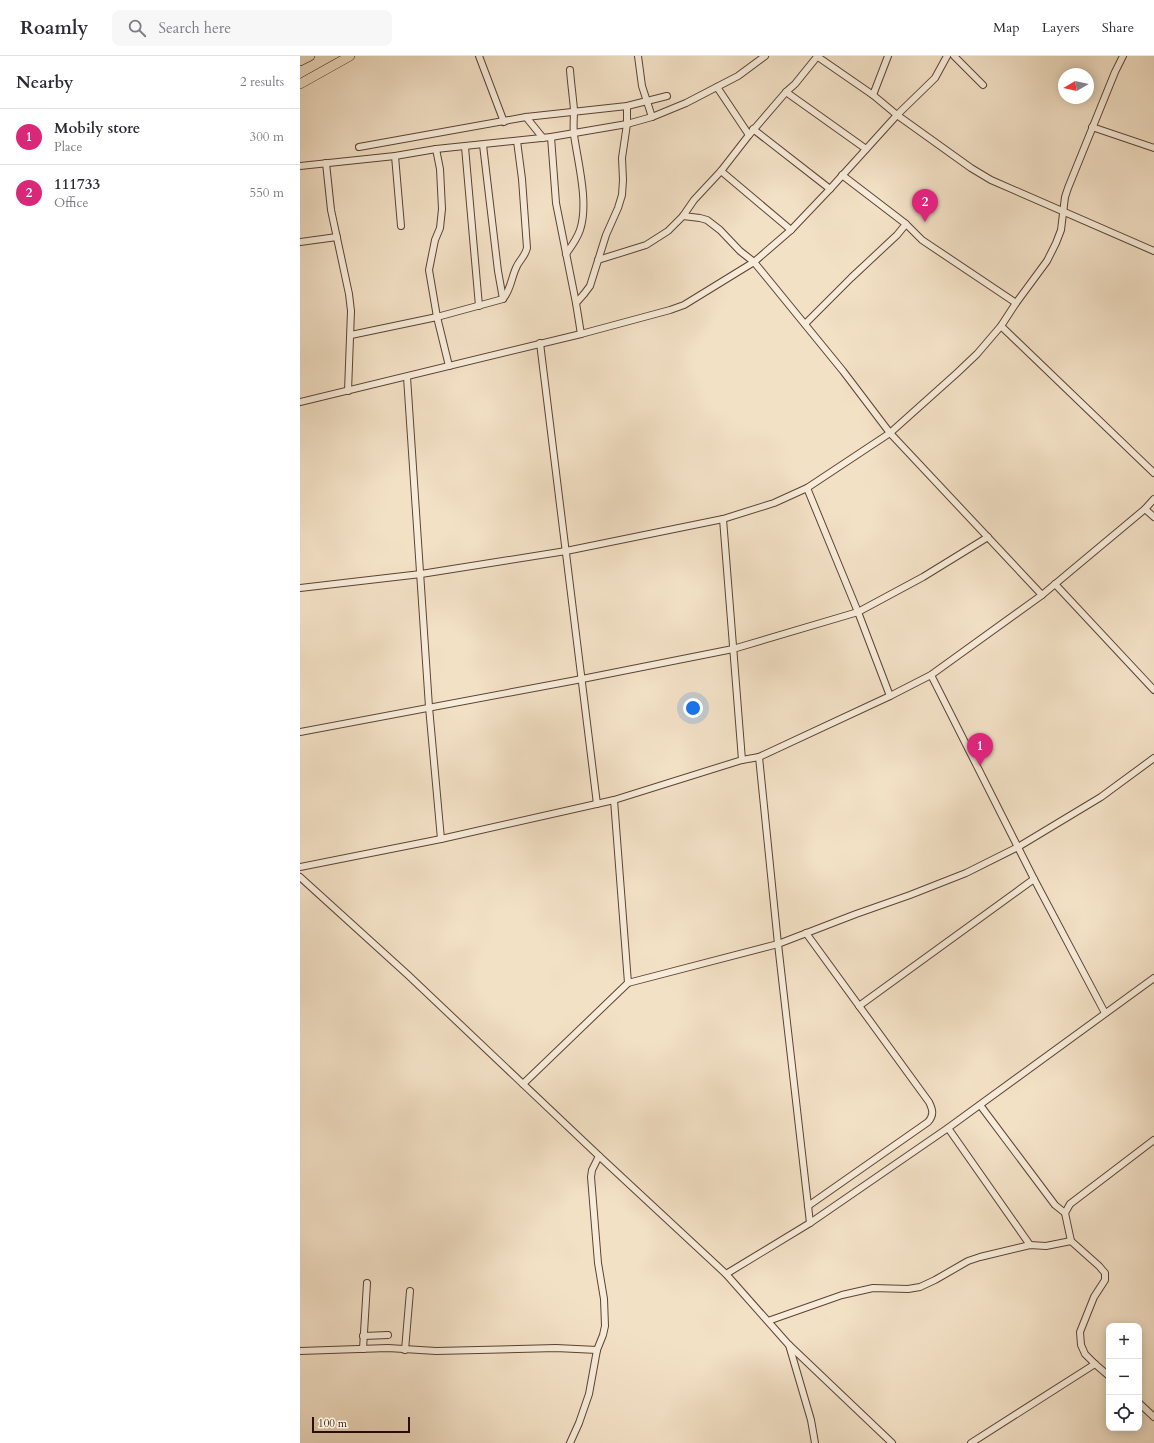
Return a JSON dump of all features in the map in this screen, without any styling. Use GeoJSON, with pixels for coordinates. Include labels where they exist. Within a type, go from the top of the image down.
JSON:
{"type":"FeatureCollection","features":[{"type":"Feature","properties":{"kind":"main road"},"geometry":{"type":"LineString","coordinates":[[300,61],[310,56]]}},
{"type":"Feature","properties":{"kind":"main road"},"geometry":{"type":"LineString","coordinates":[[300,84],[350,56]]}},
{"type":"Feature","properties":{"kind":"street"},"geometry":{"type":"LineString","coordinates":[[479,56],[504,122]]}},
{"type":"Feature","properties":{"kind":"street"},"geometry":{"type":"LineString","coordinates":[[638,56],[642,86],[652,117]]}},
{"type":"Feature","properties":{"kind":"street"},"geometry":{"type":"LineString","coordinates":[[300,166],[395,156],[436,149],[551,137],[627,124],[652,117],[686,104],[738,76],[765,56]]}},
{"type":"Feature","properties":{"kind":"street"},"geometry":{"type":"LineString","coordinates":[[873,95],[888,56]]}},
{"type":"Feature","properties":{"kind":"street"},"geometry":{"type":"LineString","coordinates":[[300,402],[581,334],[684,305],[754,262],[791,230],[897,115],[935,78],[947,56]]}},
{"type":"Feature","properties":{"kind":"street"},"geometry":{"type":"LineString","coordinates":[[954,56],[983,85]]}},
{"type":"Feature","properties":{"kind":"street"},"geometry":{"type":"LineString","coordinates":[[300,588],[421,574],[566,551],[724,519],[774,503],[808,488],[890,433],[977,354],[1001,326],[1047,261],[1056,244],[1061,230],[1065,197],[1068,188],[1092,127],[1123,56]]}},
{"type":"Feature","properties":{"kind":"street"},"geometry":{"type":"LineString","coordinates":[[598,260],[646,245],[668,231],[683,216],[694,200],[721,171],[753,129],[818,57],[873,95],[897,115],[971,168],[990,180],[1154,251]]}},
{"type":"Feature","properties":{"kind":"street"},"geometry":{"type":"LineString","coordinates":[[566,254],[580,231],[583,218],[582,194],[574,133],[574,111],[570,70]]}},
{"type":"Feature","properties":{"kind":"street"},"geometry":{"type":"LineString","coordinates":[[716,87],[749,135]]}},
{"type":"Feature","properties":{"kind":"street"},"geometry":{"type":"LineString","coordinates":[[786,92],[866,149]]}},
{"type":"Feature","properties":{"kind":"street"},"geometry":{"type":"LineString","coordinates":[[359,147],[526,117],[627,106],[667,96]]}},
{"type":"Feature","properties":{"kind":"street"},"geometry":{"type":"LineString","coordinates":[[576,303],[590,286],[606,235],[622,195],[623,148],[627,124],[627,106]]}},
{"type":"Feature","properties":{"kind":"street"},"geometry":{"type":"LineString","coordinates":[[526,117],[543,138]]}},
{"type":"Feature","properties":{"kind":"street"},"geometry":{"type":"LineString","coordinates":[[1092,127],[1154,148]]}},
{"type":"Feature","properties":{"kind":"street"},"geometry":{"type":"LineString","coordinates":[[753,129],[830,189]]}},
{"type":"Feature","properties":{"kind":"street"},"geometry":{"type":"LineString","coordinates":[[551,137],[556,203],[581,334]]}},
{"type":"Feature","properties":{"kind":"street"},"geometry":{"type":"LineString","coordinates":[[351,335],[438,317],[503,299],[510,289],[516,268],[526,254],[527,248],[522,179],[517,141]]}},
{"type":"Feature","properties":{"kind":"street"},"geometry":{"type":"LineString","coordinates":[[483,144],[503,299]]}},
{"type":"Feature","properties":{"kind":"street"},"geometry":{"type":"LineString","coordinates":[[465,147],[479,306]]}},
{"type":"Feature","properties":{"kind":"street"},"geometry":{"type":"LineString","coordinates":[[436,149],[440,169],[442,209],[440,228],[435,240],[429,270],[449,366]]}},
{"type":"Feature","properties":{"kind":"street"},"geometry":{"type":"LineString","coordinates":[[395,156],[401,226]]}},
{"type":"Feature","properties":{"kind":"street"},"geometry":{"type":"LineString","coordinates":[[326,163],[331,210],[349,294],[351,311],[348,391]]}},
{"type":"Feature","properties":{"kind":"street"},"geometry":{"type":"LineString","coordinates":[[721,171],[791,230]]}},
{"type":"Feature","properties":{"kind":"street"},"geometry":{"type":"LineString","coordinates":[[842,175],[906,224],[922,240],[1016,303]]}},
{"type":"Feature","properties":{"kind":"street"},"geometry":{"type":"LineString","coordinates":[[683,216],[707,220],[720,230],[740,251],[754,262],[805,324],[890,433],[1042,595]]}},
{"type":"Feature","properties":{"kind":"street"},"geometry":{"type":"LineString","coordinates":[[805,324],[897,235],[906,224]]}},
{"type":"Feature","properties":{"kind":"street"},"geometry":{"type":"LineString","coordinates":[[300,242],[337,237]]}},
{"type":"Feature","properties":{"kind":"street"},"geometry":{"type":"LineString","coordinates":[[1001,326],[1154,473]]}},
{"type":"Feature","properties":{"kind":"street"},"geometry":{"type":"LineString","coordinates":[[540,343],[597,804]]}},
{"type":"Feature","properties":{"kind":"street"},"geometry":{"type":"LineString","coordinates":[[407,377],[429,707],[441,839]]}},
{"type":"Feature","properties":{"kind":"street"},"geometry":{"type":"LineString","coordinates":[[808,488],[890,696]]}},
{"type":"Feature","properties":{"kind":"street"},"geometry":{"type":"LineString","coordinates":[[300,867],[441,839],[614,800],[742,760],[759,757],[890,696],[931,675],[1042,595],[1145,509],[1154,499]]}},
{"type":"Feature","properties":{"kind":"street"},"geometry":{"type":"LineString","coordinates":[[1145,509],[1154,517]]}},
{"type":"Feature","properties":{"kind":"street"},"geometry":{"type":"LineString","coordinates":[[724,519],[742,760]]}},
{"type":"Feature","properties":{"kind":"street"},"geometry":{"type":"LineString","coordinates":[[300,732],[733,649],[858,612],[923,577],[988,537]]}},
{"type":"Feature","properties":{"kind":"street"},"geometry":{"type":"LineString","coordinates":[[1055,584],[1154,690]]}},
{"type":"Feature","properties":{"kind":"street"},"geometry":{"type":"LineString","coordinates":[[931,675],[1034,879],[1105,1013]]}},
{"type":"Feature","properties":{"kind":"street"},"geometry":{"type":"LineString","coordinates":[[759,757],[778,944],[810,1223]]}},
{"type":"Feature","properties":{"kind":"street"},"geometry":{"type":"LineString","coordinates":[[523,1084],[628,983],[778,944],[966,873],[1018,847],[1102,797],[1154,758]]}},
{"type":"Feature","properties":{"kind":"street"},"geometry":{"type":"LineString","coordinates":[[614,800],[628,983]]}},
{"type":"Feature","properties":{"kind":"street"},"geometry":{"type":"LineString","coordinates":[[300,877],[408,975],[726,1274],[788,1344],[892,1443]]}},
{"type":"Feature","properties":{"kind":"street"},"geometry":{"type":"LineString","coordinates":[[859,1006],[1034,879]]}},
{"type":"Feature","properties":{"kind":"street"},"geometry":{"type":"LineString","coordinates":[[806,933],[929,1102],[933,1110],[932,1116],[928,1122],[808,1206]]}},
{"type":"Feature","properties":{"kind":"street"},"geometry":{"type":"LineString","coordinates":[[726,1274],[810,1223],[948,1128],[1154,978]]}},
{"type":"Feature","properties":{"kind":"street"},"geometry":{"type":"LineString","coordinates":[[980,1105],[1055,1205],[1065,1213],[1071,1241],[1105,1273],[1105,1280],[1094,1297],[1080,1332],[1081,1345],[1085,1354],[1106,1373]]}},
{"type":"Feature","properties":{"kind":"street"},"geometry":{"type":"LineString","coordinates":[[948,1128],[1030,1245]]}},
{"type":"Feature","properties":{"kind":"street"},"geometry":{"type":"LineString","coordinates":[[1065,1213],[1070,1204],[1154,1140]]}},
{"type":"Feature","properties":{"kind":"street"},"geometry":{"type":"LineString","coordinates":[[570,1443],[589,1394],[598,1350],[603,1335],[605,1317],[604,1299],[598,1263],[591,1177],[592,1170],[599,1156]]}},
{"type":"Feature","properties":{"kind":"street"},"geometry":{"type":"LineString","coordinates":[[768,1320],[848,1294],[874,1288],[908,1289],[920,1287],[968,1261],[1030,1245],[1046,1246],[1071,1241]]}},
{"type":"Feature","properties":{"kind":"street"},"geometry":{"type":"LineString","coordinates":[[363,1349],[367,1283]]}},
{"type":"Feature","properties":{"kind":"street"},"geometry":{"type":"LineString","coordinates":[[406,1350],[410,1291]]}},
{"type":"Feature","properties":{"kind":"street"},"geometry":{"type":"LineString","coordinates":[[364,1336],[388,1336]]}},
{"type":"Feature","properties":{"kind":"street"},"geometry":{"type":"LineString","coordinates":[[788,1344],[811,1420],[815,1443]]}},
{"type":"Feature","properties":{"kind":"street"},"geometry":{"type":"LineString","coordinates":[[300,1351],[388,1348],[436,1351],[556,1348],[598,1350]]}},
{"type":"Feature","properties":{"kind":"street"},"geometry":{"type":"LineString","coordinates":[[971,1443],[1095,1364]]}},
{"type":"Feature","properties":{"kind":"street"},"geometry":{"type":"LineString","coordinates":[[1142,1406],[1154,1417]]}},
{"type":"Feature","properties":{"kind":"place","name":"111733"},"geometry":{"type":"Point","coordinates":[925,222]}},
{"type":"Feature","properties":{"kind":"place","name":"Mobily store"},"geometry":{"type":"Point","coordinates":[980,766]}}]}
